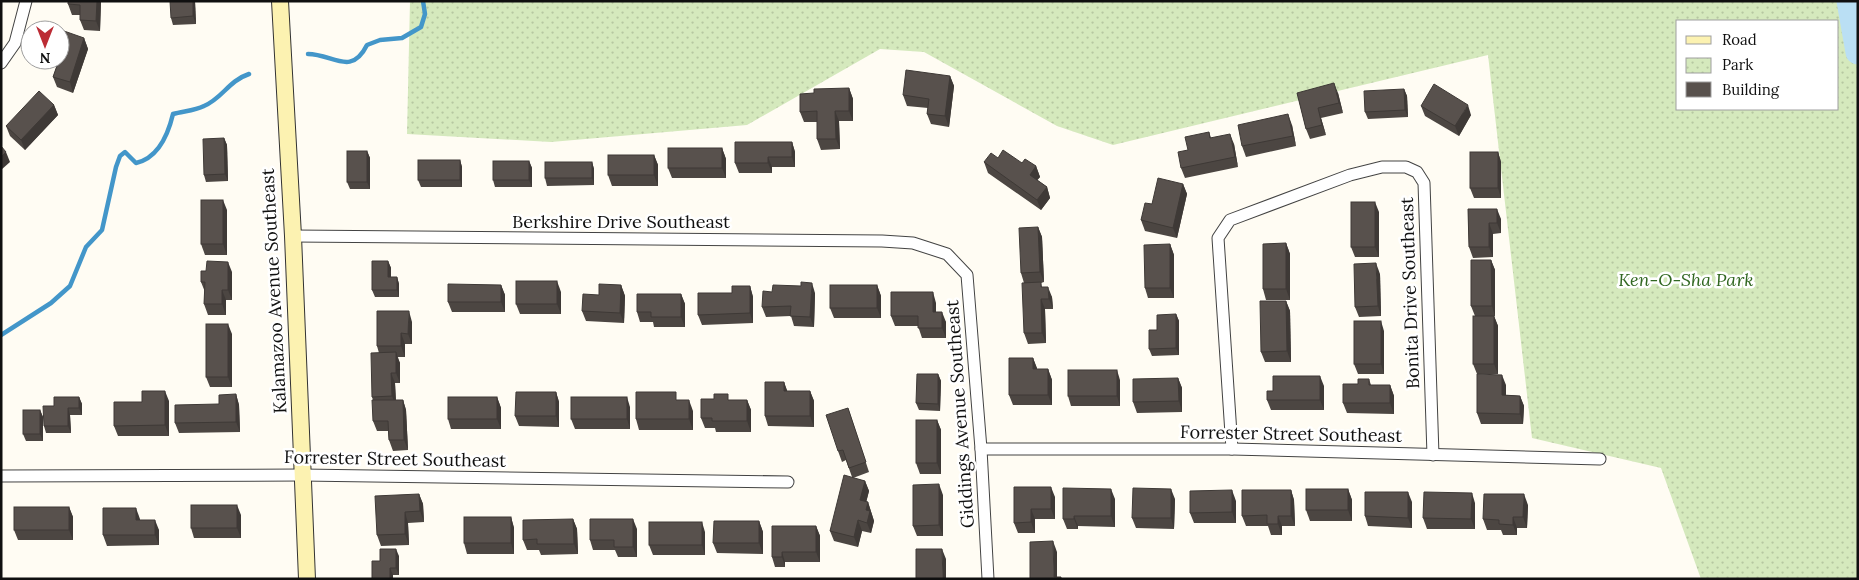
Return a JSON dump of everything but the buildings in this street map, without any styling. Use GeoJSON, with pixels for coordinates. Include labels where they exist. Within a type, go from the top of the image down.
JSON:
{"type":"FeatureCollection","features":[{"type":"Feature","properties":{"kind":"main road","name":"Kalamazoo Avenue Southeast"},"geometry":{"type":"LineString","coordinates":[[280,1],[293,236],[307,579]]}},
{"type":"Feature","properties":{"kind":"street"},"geometry":{"type":"LineString","coordinates":[[1,63],[15,43],[26,1]]}},
{"type":"Feature","properties":{"kind":"street","name":"Bonita Drive Southeast"},"geometry":{"type":"LineString","coordinates":[[1232,449],[1218,238],[1230,220],[1268,205],[1350,175],[1382,167],[1406,167],[1417,172],[1424,183],[1433,455]]}},
{"type":"Feature","properties":{"kind":"street","name":"Berkshire Drive Southeast"},"geometry":{"type":"LineString","coordinates":[[293,236],[882,241],[913,243],[948,254]]}},
{"type":"Feature","properties":{"kind":"street","name":"Giddings Avenue Southeast"},"geometry":{"type":"LineString","coordinates":[[948,254],[967,275],[981,449],[988,579]]}},
{"type":"Feature","properties":{"kind":"street","name":"Forrester Street Southeast"},"geometry":{"type":"LineString","coordinates":[[981,449],[1232,449],[1600,459]]}},
{"type":"Feature","properties":{"kind":"street","name":"Forrester Street Southeast"},"geometry":{"type":"LineString","coordinates":[[1,476],[302,475],[788,482]]}},
{"type":"Feature","properties":{"kind":"green space","name":"Ken-O-Sha Park"},"geometry":{"type":"Polygon","coordinates":[[[410,1],[1858,1],[1858,579],[1701,579],[1661,468],[1532,438],[1488,55],[1113,145],[1057,126],[924,52],[880,49],[747,125],[551,142],[407,134],[410,1]]]}},
{"type":"Feature","properties":{"kind":"waterway"},"geometry":{"type":"LineString","coordinates":[[308,54],[341,62],[355,60],[361,55],[367,45],[380,40],[402,38],[421,27],[425,14],[423,1]]}},
{"type":"Feature","properties":{"kind":"waterway"},"geometry":{"type":"LineString","coordinates":[[1849,1],[1858,52]]}},
{"type":"Feature","properties":{"kind":"waterway"},"geometry":{"type":"LineString","coordinates":[[1,335],[51,303],[70,286],[86,247],[102,230],[120,156],[125,152],[136,163],[144,160],[156,151],[161,144],[173,114],[196,109],[211,103],[236,81],[249,74]]}}]}
